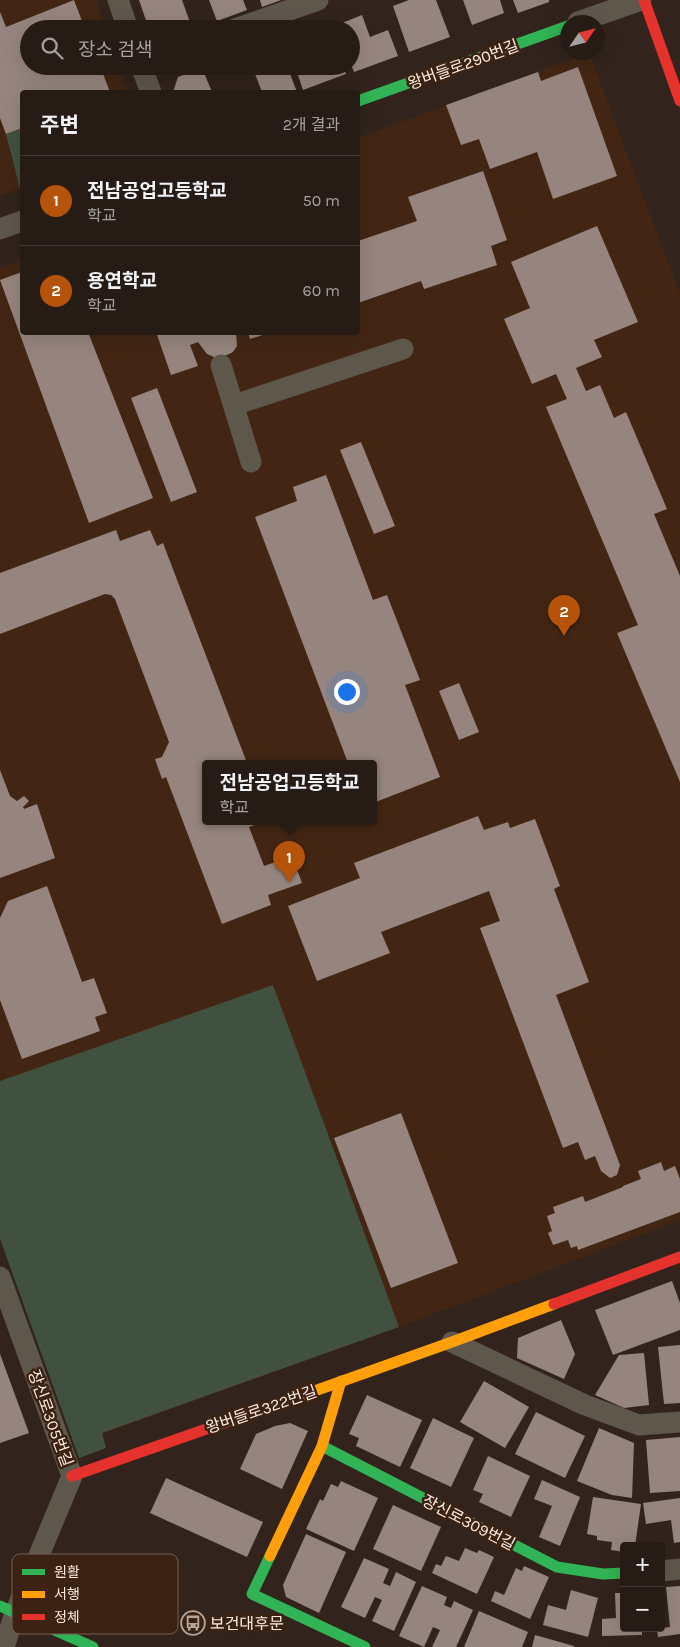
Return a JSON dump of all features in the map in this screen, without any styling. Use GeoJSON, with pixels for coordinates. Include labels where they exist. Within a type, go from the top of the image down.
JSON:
{"type":"FeatureCollection","features":[{"type":"Feature","properties":{"kind":"street"},"geometry":{"type":"LineString","coordinates":[[118,0],[125,20]]}},
{"type":"Feature","properties":{"kind":"street"},"geometry":{"type":"LineString","coordinates":[[261,20],[318,0]]}},
{"type":"Feature","properties":{"kind":"street"},"geometry":{"type":"LineString","coordinates":[[599,15],[643,0],[680,101]]}},
{"type":"Feature","properties":{"kind":"street","name":"왕버들로290번길"},"geometry":{"type":"LineString","coordinates":[[360,100],[560,29]]}},
{"type":"Feature","properties":{"kind":"street"},"geometry":{"type":"LineString","coordinates":[[145,75],[150,90]]}},
{"type":"Feature","properties":{"kind":"street"},"geometry":{"type":"LineString","coordinates":[[0,229],[20,222]]}},
{"type":"Feature","properties":{"kind":"street"},"geometry":{"type":"LineString","coordinates":[[234,405],[403,349]]}},
{"type":"Feature","properties":{"kind":"street"},"geometry":{"type":"LineString","coordinates":[[221,365],[251,462]]}},
{"type":"Feature","properties":{"kind":"street","name":"왕버들로322번길"},"geometry":{"type":"LineString","coordinates":[[72,1476],[452,1342],[680,1257]]}},
{"type":"Feature","properties":{"kind":"street","name":"장신로305번길"},"geometry":{"type":"LineString","coordinates":[[0,1277],[72,1476],[34,1554]]}},
{"type":"Feature","properties":{"kind":"street"},"geometry":{"type":"LineString","coordinates":[[452,1342],[585,1405],[639,1425],[680,1422]]}},
{"type":"Feature","properties":{"kind":"street"},"geometry":{"type":"LineString","coordinates":[[341,1381],[322,1446],[252,1594],[366,1647]]}},
{"type":"Feature","properties":{"kind":"street","name":"장신로309번길"},"geometry":{"type":"LineString","coordinates":[[322,1446],[557,1567],[603,1574],[620,1573]]}},
{"type":"Feature","properties":{"kind":"street"},"geometry":{"type":"LineString","coordinates":[[665,1571],[680,1569]]}},
{"type":"Feature","properties":{"kind":"street","name":"장신로305번길"},"geometry":{"type":"LineString","coordinates":[[4,1647],[7,1609]]}},
{"type":"Feature","properties":{"kind":"street"},"geometry":{"type":"LineString","coordinates":[[63,1634],[92,1647]]}},
{"type":"Feature","properties":{"kind":"shaded area"},"geometry":{"type":"Polygon","coordinates":[[[0,0],[96,0],[103,20],[20,20],[20,75],[122,75],[127,90],[20,90],[20,189],[0,195],[0,0]]]}},
{"type":"Feature","properties":{"kind":"shaded area"},"geometry":{"type":"Polygon","coordinates":[[[570,60],[592,60],[680,294],[680,1220],[399,1327],[102,1434],[0,1152],[0,268],[20,261],[20,335],[360,335],[360,137],[570,60]]]}},
{"type":"Feature","properties":{"kind":"green space"},"geometry":{"type":"Polygon","coordinates":[[[20,129],[20,189],[6,134],[20,129]]]}},
{"type":"Feature","properties":{"kind":"green space"},"geometry":{"type":"Polygon","coordinates":[[[273,985],[399,1327],[102,1433],[106,1448],[79,1458],[0,1239],[0,1081],[273,985]]]}},
{"type":"Feature","properties":{"kind":"building"},"geometry":{"type":"Polygon","coordinates":[[[74,0],[82,20],[24,20],[74,0]]]}},
{"type":"Feature","properties":{"kind":"building"},"geometry":{"type":"Polygon","coordinates":[[[139,0],[182,0],[189,20],[146,20],[139,0]]]}},
{"type":"Feature","properties":{"kind":"building"},"geometry":{"type":"Polygon","coordinates":[[[209,0],[243,0],[247,10],[217,20],[209,0]]]}},
{"type":"Feature","properties":{"kind":"building"},"geometry":{"type":"Polygon","coordinates":[[[260,0],[281,0],[262,7],[260,0]]]}},
{"type":"Feature","properties":{"kind":"building"},"geometry":{"type":"Polygon","coordinates":[[[409,0],[436,0],[450,37],[409,52],[393,6],[409,0]]]}},
{"type":"Feature","properties":{"kind":"building"},"geometry":{"type":"Polygon","coordinates":[[[463,0],[500,0],[504,13],[472,25],[463,0]]]}},
{"type":"Feature","properties":{"kind":"building"},"geometry":{"type":"Polygon","coordinates":[[[513,0],[549,0],[549,2],[518,13],[513,0]]]}},
{"type":"Feature","properties":{"kind":"building"},"geometry":{"type":"Polygon","coordinates":[[[0,12],[6,27],[20,21],[20,75],[103,75],[109,90],[20,90],[20,129],[6,134],[0,118],[0,12]]]}},
{"type":"Feature","properties":{"kind":"building"},"geometry":{"type":"Polygon","coordinates":[[[362,15],[370,37],[388,30],[398,56],[360,70],[360,20],[350,20],[362,15]]]}},
{"type":"Feature","properties":{"kind":"building"},"geometry":{"type":"Polygon","coordinates":[[[578,67],[617,176],[553,199],[537,152],[490,169],[479,139],[461,145],[446,105],[538,72],[541,81],[578,67]]]}},
{"type":"Feature","properties":{"kind":"building"},"geometry":{"type":"Polygon","coordinates":[[[183,75],[205,75],[211,90],[174,90],[178,77],[183,75]]]}},
{"type":"Feature","properties":{"kind":"building"},"geometry":{"type":"Polygon","coordinates":[[[255,75],[290,75],[296,90],[261,90],[255,75]]]}},
{"type":"Feature","properties":{"kind":"building"},"geometry":{"type":"Polygon","coordinates":[[[298,75],[343,75],[303,90],[298,75]]]}},
{"type":"Feature","properties":{"kind":"building"},"geometry":{"type":"Polygon","coordinates":[[[483,171],[507,240],[491,246],[497,265],[424,289],[421,281],[360,302],[360,240],[417,221],[408,197],[483,171]]]}},
{"type":"Feature","properties":{"kind":"building"},"geometry":{"type":"Polygon","coordinates":[[[597,226],[638,322],[594,340],[602,357],[576,368],[586,391],[600,385],[614,418],[626,412],[667,509],[654,514],[680,576],[680,782],[617,633],[638,625],[546,407],[567,399],[556,374],[532,384],[504,319],[530,308],[511,262],[597,226]]]}},
{"type":"Feature","properties":{"kind":"building"},"geometry":{"type":"Polygon","coordinates":[[[20,273],[20,335],[0,280],[20,273]]]}},
{"type":"Feature","properties":{"kind":"building"},"geometry":{"type":"Polygon","coordinates":[[[20,335],[89,335],[153,498],[89,523],[20,335]]]}},
{"type":"Feature","properties":{"kind":"building"},"geometry":{"type":"Polygon","coordinates":[[[157,335],[236,335],[237,346],[233,352],[216,358],[207,354],[198,342],[190,345],[198,366],[171,375],[157,335]]]}},
{"type":"Feature","properties":{"kind":"building"},"geometry":{"type":"Polygon","coordinates":[[[249,335],[263,335],[250,339],[249,335]]]}},
{"type":"Feature","properties":{"kind":"building"},"geometry":{"type":"Polygon","coordinates":[[[157,388],[197,492],[171,502],[131,398],[157,388]]]}},
{"type":"Feature","properties":{"kind":"building"},"geometry":{"type":"Polygon","coordinates":[[[361,442],[395,526],[374,534],[340,450],[361,442]]]}},
{"type":"Feature","properties":{"kind":"building"},"geometry":{"type":"Polygon","coordinates":[[[326,475],[373,600],[387,595],[420,680],[405,685],[440,777],[377,801],[377,760],[347,760],[255,517],[297,501],[293,487],[326,475]]]}},
{"type":"Feature","properties":{"kind":"building"},"geometry":{"type":"Polygon","coordinates":[[[116,530],[120,541],[150,530],[157,546],[163,543],[246,760],[202,760],[202,825],[254,825],[249,827],[264,866],[292,856],[302,883],[268,895],[271,905],[222,924],[166,777],[162,779],[155,759],[162,757],[169,742],[115,599],[111,595],[105,594],[0,634],[0,573],[116,530]]]}},
{"type":"Feature","properties":{"kind":"building"},"geometry":{"type":"Polygon","coordinates":[[[459,683],[479,732],[459,740],[439,691],[459,683]]]}},
{"type":"Feature","properties":{"kind":"building"},"geometry":{"type":"Polygon","coordinates":[[[0,770],[10,796],[17,801],[24,796],[29,801],[23,807],[24,809],[37,804],[55,858],[0,878],[0,770]]]}},
{"type":"Feature","properties":{"kind":"building"},"geometry":{"type":"Polygon","coordinates":[[[478,816],[484,830],[508,822],[510,828],[535,819],[560,886],[554,889],[589,982],[556,995],[620,1165],[617,1175],[610,1178],[601,1171],[595,1156],[585,1160],[578,1142],[563,1148],[480,928],[500,921],[489,891],[381,932],[390,953],[317,981],[288,906],[360,878],[354,863],[478,816]]]}},
{"type":"Feature","properties":{"kind":"building"},"geometry":{"type":"Polygon","coordinates":[[[47,886],[82,982],[94,978],[107,1013],[95,1017],[100,1031],[22,1059],[0,1000],[0,918],[8,901],[47,886]]]}},
{"type":"Feature","properties":{"kind":"building"},"geometry":{"type":"Polygon","coordinates":[[[401,1113],[458,1263],[391,1288],[334,1138],[401,1113]]]}},
{"type":"Feature","properties":{"kind":"building"},"geometry":{"type":"Polygon","coordinates":[[[661,1162],[664,1171],[675,1166],[680,1179],[680,1212],[578,1250],[577,1246],[571,1248],[568,1240],[553,1245],[548,1233],[552,1231],[547,1216],[555,1213],[553,1207],[583,1196],[585,1202],[623,1187],[641,1179],[638,1171],[661,1162]]]}},
{"type":"Feature","properties":{"kind":"building"},"geometry":{"type":"Polygon","coordinates":[[[672,1281],[680,1303],[680,1330],[613,1355],[595,1310],[672,1281]]]}},
{"type":"Feature","properties":{"kind":"building"},"geometry":{"type":"Polygon","coordinates":[[[561,1320],[575,1354],[564,1379],[517,1358],[518,1338],[561,1320]]]}},
{"type":"Feature","properties":{"kind":"building"},"geometry":{"type":"Polygon","coordinates":[[[680,1345],[680,1403],[664,1404],[658,1347],[680,1345]]]}},
{"type":"Feature","properties":{"kind":"building"},"geometry":{"type":"Polygon","coordinates":[[[644,1353],[649,1405],[624,1408],[595,1395],[619,1355],[644,1353]]]}},
{"type":"Feature","properties":{"kind":"building"},"geometry":{"type":"Polygon","coordinates":[[[0,1354],[29,1433],[0,1443],[0,1354]]]}},
{"type":"Feature","properties":{"kind":"building"},"geometry":{"type":"Polygon","coordinates":[[[484,1381],[529,1407],[505,1448],[460,1422],[484,1381]]]}},
{"type":"Feature","properties":{"kind":"building"},"geometry":{"type":"Polygon","coordinates":[[[367,1395],[422,1420],[400,1467],[356,1446],[359,1438],[349,1434],[367,1395]]]}},
{"type":"Feature","properties":{"kind":"building"},"geometry":{"type":"Polygon","coordinates":[[[536,1412],[585,1436],[565,1478],[515,1454],[536,1412]]]}},
{"type":"Feature","properties":{"kind":"building"},"geometry":{"type":"Polygon","coordinates":[[[433,1418],[474,1438],[451,1487],[410,1468],[433,1418]]]}},
{"type":"Feature","properties":{"kind":"building"},"geometry":{"type":"Polygon","coordinates":[[[290,1423],[308,1431],[282,1489],[240,1469],[256,1434],[275,1426],[290,1423]]]}},
{"type":"Feature","properties":{"kind":"building"},"geometry":{"type":"Polygon","coordinates":[[[599,1428],[634,1443],[632,1498],[612,1495],[577,1481],[599,1428]]]}},
{"type":"Feature","properties":{"kind":"building"},"geometry":{"type":"Polygon","coordinates":[[[680,1437],[680,1491],[650,1493],[646,1440],[680,1437]]]}},
{"type":"Feature","properties":{"kind":"building"},"geometry":{"type":"Polygon","coordinates":[[[488,1456],[530,1476],[511,1517],[479,1502],[483,1494],[473,1490],[488,1456]]]}},
{"type":"Feature","properties":{"kind":"building"},"geometry":{"type":"Polygon","coordinates":[[[166,1478],[263,1522],[247,1557],[150,1513],[166,1478]]]}},
{"type":"Feature","properties":{"kind":"building"},"geometry":{"type":"Polygon","coordinates":[[[542,1480],[580,1497],[560,1546],[539,1537],[552,1506],[534,1499],[542,1480]]]}},
{"type":"Feature","properties":{"kind":"building"},"geometry":{"type":"Polygon","coordinates":[[[341,1481],[378,1498],[354,1551],[306,1529],[320,1499],[323,1501],[331,1484],[338,1487],[341,1481]]]}},
{"type":"Feature","properties":{"kind":"building"},"geometry":{"type":"Polygon","coordinates":[[[593,1497],[641,1504],[636,1542],[620,1542],[620,1551],[611,1550],[612,1542],[597,1540],[597,1536],[587,1534],[593,1497]]]}},
{"type":"Feature","properties":{"kind":"building"},"geometry":{"type":"Polygon","coordinates":[[[680,1498],[680,1542],[674,1543],[671,1520],[646,1524],[643,1503],[680,1498]]]}},
{"type":"Feature","properties":{"kind":"building"},"geometry":{"type":"Polygon","coordinates":[[[393,1505],[441,1527],[421,1571],[373,1549],[393,1505]]]}},
{"type":"Feature","properties":{"kind":"building"},"geometry":{"type":"Polygon","coordinates":[[[306,1534],[346,1552],[319,1613],[286,1597],[283,1585],[306,1534]]]}},
{"type":"Feature","properties":{"kind":"building"},"geometry":{"type":"Polygon","coordinates":[[[465,1548],[477,1553],[479,1550],[494,1557],[477,1594],[432,1573],[436,1564],[441,1566],[446,1556],[459,1561],[465,1548]]]}},
{"type":"Feature","properties":{"kind":"building"},"geometry":{"type":"Polygon","coordinates":[[[364,1558],[389,1569],[383,1583],[390,1586],[396,1572],[416,1582],[394,1631],[372,1621],[382,1600],[375,1597],[365,1618],[341,1607],[364,1558]]]}},
{"type":"Feature","properties":{"kind":"building"},"geometry":{"type":"Polygon","coordinates":[[[524,1566],[549,1577],[530,1619],[491,1601],[495,1591],[504,1595],[516,1568],[522,1571],[524,1566]]]}},
{"type":"Feature","properties":{"kind":"building"},"geometry":{"type":"Polygon","coordinates":[[[422,1586],[447,1597],[444,1605],[451,1608],[454,1601],[473,1610],[456,1647],[432,1647],[440,1630],[433,1627],[424,1647],[399,1636],[422,1586]]]}},
{"type":"Feature","properties":{"kind":"building"},"geometry":{"type":"Polygon","coordinates":[[[680,1586],[680,1634],[658,1637],[657,1632],[665,1632],[665,1628],[670,1627],[666,1587],[680,1586]]]}},
{"type":"Feature","properties":{"kind":"building"},"geometry":{"type":"Polygon","coordinates":[[[571,1590],[598,1598],[588,1637],[543,1625],[548,1605],[566,1610],[571,1590]]]}},
{"type":"Feature","properties":{"kind":"building"},"geometry":{"type":"Polygon","coordinates":[[[615,1593],[620,1593],[620,1632],[642,1632],[642,1635],[602,1636],[602,1619],[616,1618],[615,1593]]]}},
{"type":"Feature","properties":{"kind":"building"},"geometry":{"type":"Polygon","coordinates":[[[479,1611],[528,1632],[522,1647],[464,1647],[479,1611]]]}},
{"type":"Feature","properties":{"kind":"building"},"geometry":{"type":"Polygon","coordinates":[[[535,1635],[574,1646],[574,1647],[532,1647],[535,1635]]]}},
{"type":"Feature","properties":{"kind":"traffic: fast"},"geometry":{"type":"LineString","coordinates":[[360,100],[560,29]]}},
{"type":"Feature","properties":{"kind":"traffic: fast"},"geometry":{"type":"LineString","coordinates":[[322,1446],[557,1567],[603,1574],[620,1573]]}},
{"type":"Feature","properties":{"kind":"traffic: fast"},"geometry":{"type":"LineString","coordinates":[[270,1556],[252,1594],[365,1647]]}},
{"type":"Feature","properties":{"kind":"traffic: fast"},"geometry":{"type":"LineString","coordinates":[[0,1606],[12,1611]]}},
{"type":"Feature","properties":{"kind":"traffic: fast"},"geometry":{"type":"LineString","coordinates":[[64,1634],[93,1647]]}},
{"type":"Feature","properties":{"kind":"traffic: slow"},"geometry":{"type":"LineString","coordinates":[[278,1404],[554,1304]]}},
{"type":"Feature","properties":{"kind":"traffic: slow"},"geometry":{"type":"LineString","coordinates":[[270,1556],[322,1446],[341,1381]]}},
{"type":"Feature","properties":{"kind":"traffic: jam"},"geometry":{"type":"LineString","coordinates":[[644,0],[680,101]]}},
{"type":"Feature","properties":{"kind":"traffic: jam"},"geometry":{"type":"LineString","coordinates":[[554,1304],[680,1257]]}},
{"type":"Feature","properties":{"kind":"traffic: jam"},"geometry":{"type":"LineString","coordinates":[[72,1476],[278,1404]]}},
{"type":"Feature","properties":{"kind":"place","name":"용연학교"},"geometry":{"type":"Point","coordinates":[564,636]}},
{"type":"Feature","properties":{"kind":"place","name":"전남공업고등학교"},"geometry":{"type":"Point","coordinates":[289,882]}},
{"type":"Feature","properties":{"kind":"place","name":"보건대후문"},"geometry":{"type":"Point","coordinates":[193,1623]}}]}
